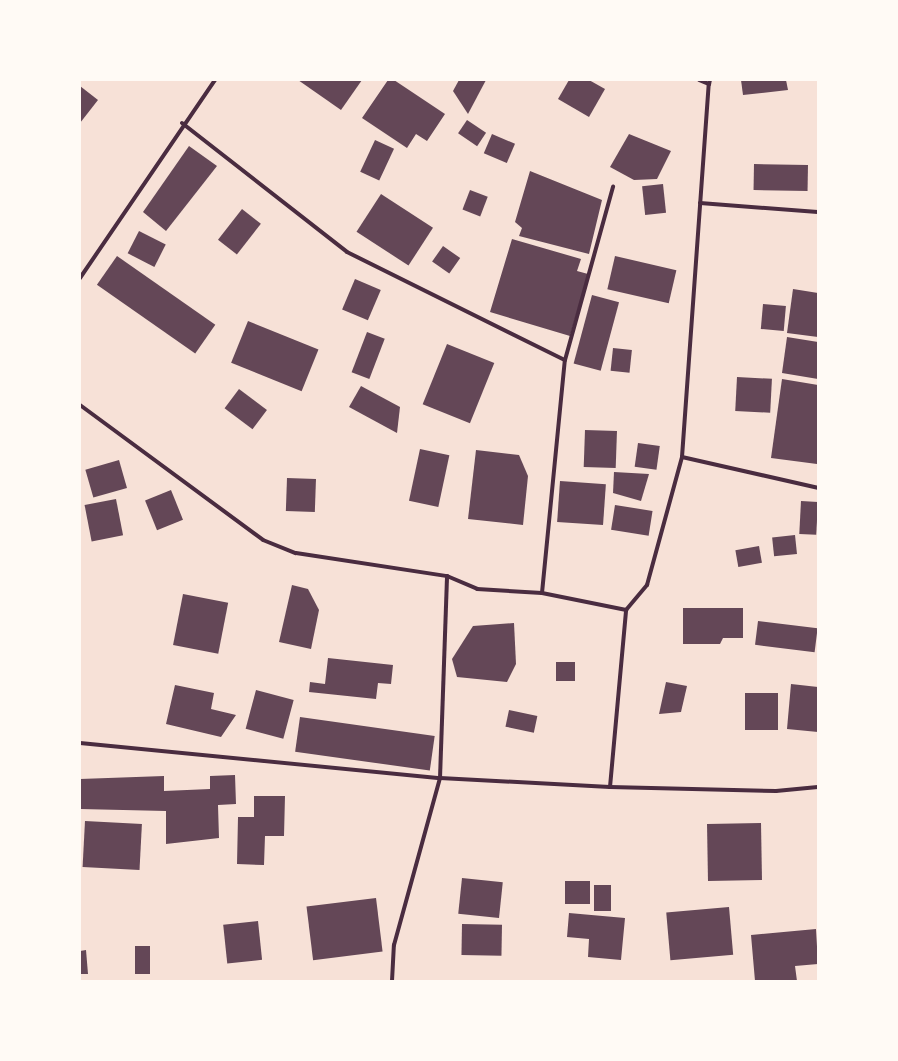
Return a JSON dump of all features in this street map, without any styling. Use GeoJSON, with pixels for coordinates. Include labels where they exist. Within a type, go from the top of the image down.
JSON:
{"type":"FeatureCollection","features":[{"type":"Feature","properties":{"kind":"lane"},"geometry":{"type":"LineString","coordinates":[[80,278],[182,124],[215,80]]}},
{"type":"Feature","properties":{"kind":"lane"},"geometry":{"type":"LineString","coordinates":[[610,787],[626,610],[647,585],[682,457],[710,82],[699,80]]}},
{"type":"Feature","properties":{"kind":"lane"},"geometry":{"type":"LineString","coordinates":[[182,124],[347,252],[565,360]]}},
{"type":"Feature","properties":{"kind":"lane"},"geometry":{"type":"LineString","coordinates":[[542,593],[565,360],[613,187]]}},
{"type":"Feature","properties":{"kind":"lane"},"geometry":{"type":"LineString","coordinates":[[700,203],[818,212]]}},
{"type":"Feature","properties":{"kind":"lane"},"geometry":{"type":"LineString","coordinates":[[80,405],[263,540],[296,553],[447,576],[477,590],[542,593],[626,610]]}},
{"type":"Feature","properties":{"kind":"lane"},"geometry":{"type":"LineString","coordinates":[[682,457],[818,488]]}},
{"type":"Feature","properties":{"kind":"lane"},"geometry":{"type":"LineString","coordinates":[[392,981],[394,945],[440,778],[447,576]]}},
{"type":"Feature","properties":{"kind":"lane"},"geometry":{"type":"LineString","coordinates":[[80,743],[440,778],[610,787],[776,791],[818,787]]}},
{"type":"Feature","properties":{"kind":"building"},"geometry":{"type":"Polygon","coordinates":[[[298,80],[362,80],[341,110],[298,80]]]}},
{"type":"Feature","properties":{"kind":"building"},"geometry":{"type":"Polygon","coordinates":[[[388,80],[394,80],[445,114],[427,141],[416,134],[407,148],[362,118],[388,80]]]}},
{"type":"Feature","properties":{"kind":"building"},"geometry":{"type":"Polygon","coordinates":[[[459,80],[486,80],[468,114],[453,91],[459,80]]]}},
{"type":"Feature","properties":{"kind":"building"},"geometry":{"type":"Polygon","coordinates":[[[569,80],[589,80],[605,89],[589,117],[558,99],[569,80]]]}},
{"type":"Feature","properties":{"kind":"building"},"geometry":{"type":"Polygon","coordinates":[[[741,80],[786,80],[788,90],[743,95],[741,80]]]}},
{"type":"Feature","properties":{"kind":"building"},"geometry":{"type":"Polygon","coordinates":[[[80,86],[98,100],[80,123],[80,86]]]}},
{"type":"Feature","properties":{"kind":"building"},"geometry":{"type":"Polygon","coordinates":[[[467,120],[486,133],[477,146],[458,133],[467,120]]]}},
{"type":"Feature","properties":{"kind":"building"},"geometry":{"type":"Polygon","coordinates":[[[492,134],[515,144],[507,163],[484,153],[492,134]]]}},
{"type":"Feature","properties":{"kind":"building"},"geometry":{"type":"Polygon","coordinates":[[[629,134],[671,151],[657,179],[634,180],[610,167],[629,134]]]}},
{"type":"Feature","properties":{"kind":"building"},"geometry":{"type":"Polygon","coordinates":[[[375,140],[394,149],[379,181],[360,172],[375,140]]]}},
{"type":"Feature","properties":{"kind":"building"},"geometry":{"type":"Polygon","coordinates":[[[189,146],[217,166],[166,231],[143,212],[189,146]]]}},
{"type":"Feature","properties":{"kind":"building"},"geometry":{"type":"Polygon","coordinates":[[[754,164],[808,165],[808,191],[754,190],[754,164]]]}},
{"type":"Feature","properties":{"kind":"building"},"geometry":{"type":"Polygon","coordinates":[[[530,171],[602,200],[589,254],[519,236],[522,228],[515,222],[530,171]]]}},
{"type":"Feature","properties":{"kind":"building"},"geometry":{"type":"Polygon","coordinates":[[[663,184],[666,213],[645,215],[642,186],[663,184]]]}},
{"type":"Feature","properties":{"kind":"building"},"geometry":{"type":"Polygon","coordinates":[[[470,190],[488,197],[480,216],[462,210],[470,190]]]}},
{"type":"Feature","properties":{"kind":"building"},"geometry":{"type":"Polygon","coordinates":[[[381,194],[433,228],[408,266],[356,232],[381,194]]]}},
{"type":"Feature","properties":{"kind":"building"},"geometry":{"type":"Polygon","coordinates":[[[242,209],[261,224],[237,255],[218,240],[242,209]]]}},
{"type":"Feature","properties":{"kind":"building"},"geometry":{"type":"Polygon","coordinates":[[[139,231],[166,245],[154,267],[128,253],[139,231]]]}},
{"type":"Feature","properties":{"kind":"building"},"geometry":{"type":"Polygon","coordinates":[[[512,239],[581,259],[577,271],[588,274],[570,336],[490,312],[512,239]]]}},
{"type":"Feature","properties":{"kind":"building"},"geometry":{"type":"Polygon","coordinates":[[[443,246],[460,258],[449,274],[432,262],[443,246]]]}},
{"type":"Feature","properties":{"kind":"building"},"geometry":{"type":"Polygon","coordinates":[[[117,256],[215,325],[195,353],[97,285],[117,256]]]}},
{"type":"Feature","properties":{"kind":"building"},"geometry":{"type":"Polygon","coordinates":[[[615,256],[676,270],[669,303],[607,289],[615,256]]]}},
{"type":"Feature","properties":{"kind":"building"},"geometry":{"type":"Polygon","coordinates":[[[355,279],[381,290],[368,320],[342,309],[355,279]]]}},
{"type":"Feature","properties":{"kind":"building"},"geometry":{"type":"Polygon","coordinates":[[[793,289],[818,293],[818,337],[787,333],[793,289]]]}},
{"type":"Feature","properties":{"kind":"building"},"geometry":{"type":"Polygon","coordinates":[[[592,295],[619,302],[601,371],[574,364],[592,295]]]}},
{"type":"Feature","properties":{"kind":"building"},"geometry":{"type":"Polygon","coordinates":[[[763,304],[786,306],[784,331],[761,329],[763,304]]]}},
{"type":"Feature","properties":{"kind":"building"},"geometry":{"type":"Polygon","coordinates":[[[248,321],[318,349],[302,391],[231,363],[248,321]]]}},
{"type":"Feature","properties":{"kind":"building"},"geometry":{"type":"Polygon","coordinates":[[[367,332],[385,339],[369,379],[352,372],[367,332]]]}},
{"type":"Feature","properties":{"kind":"building"},"geometry":{"type":"Polygon","coordinates":[[[787,337],[818,342],[818,379],[782,373],[787,337]]]}},
{"type":"Feature","properties":{"kind":"building"},"geometry":{"type":"Polygon","coordinates":[[[447,344],[494,363],[470,423],[423,404],[447,344]]]}},
{"type":"Feature","properties":{"kind":"building"},"geometry":{"type":"Polygon","coordinates":[[[613,348],[632,350],[629,373],[611,371],[613,348]]]}},
{"type":"Feature","properties":{"kind":"building"},"geometry":{"type":"Polygon","coordinates":[[[737,377],[772,379],[770,413],[735,411],[737,377]]]}},
{"type":"Feature","properties":{"kind":"building"},"geometry":{"type":"Polygon","coordinates":[[[782,379],[818,385],[817,464],[771,458],[782,379]]]}},
{"type":"Feature","properties":{"kind":"building"},"geometry":{"type":"Polygon","coordinates":[[[361,386],[400,407],[397,433],[349,407],[361,386]]]}},
{"type":"Feature","properties":{"kind":"building"},"geometry":{"type":"Polygon","coordinates":[[[239,389],[267,410],[253,429],[225,408],[239,389]]]}},
{"type":"Feature","properties":{"kind":"building"},"geometry":{"type":"Polygon","coordinates":[[[585,430],[617,431],[616,468],[584,467],[585,430]]]}},
{"type":"Feature","properties":{"kind":"building"},"geometry":{"type":"Polygon","coordinates":[[[638,443],[660,446],[656,470],[635,467],[638,443]]]}},
{"type":"Feature","properties":{"kind":"building"},"geometry":{"type":"Polygon","coordinates":[[[420,449],[449,455],[438,507],[409,501],[420,449]]]}},
{"type":"Feature","properties":{"kind":"building"},"geometry":{"type":"Polygon","coordinates":[[[476,450],[519,455],[528,476],[523,525],[468,519],[476,450]]]}},
{"type":"Feature","properties":{"kind":"building"},"geometry":{"type":"Polygon","coordinates":[[[119,460],[127,488],[93,498],[85,470],[119,460]]]}},
{"type":"Feature","properties":{"kind":"building"},"geometry":{"type":"Polygon","coordinates":[[[614,472],[649,474],[641,501],[613,493],[614,472]]]}},
{"type":"Feature","properties":{"kind":"building"},"geometry":{"type":"Polygon","coordinates":[[[287,478],[316,479],[315,512],[286,511],[287,478]]]}},
{"type":"Feature","properties":{"kind":"building"},"geometry":{"type":"Polygon","coordinates":[[[560,481],[606,484],[603,525],[557,522],[560,481]]]}},
{"type":"Feature","properties":{"kind":"building"},"geometry":{"type":"Polygon","coordinates":[[[171,490],[183,520],[157,530],[145,500],[171,490]]]}},
{"type":"Feature","properties":{"kind":"building"},"geometry":{"type":"Polygon","coordinates":[[[116,499],[123,535],[92,541],[85,505],[116,499]]]}},
{"type":"Feature","properties":{"kind":"building"},"geometry":{"type":"Polygon","coordinates":[[[801,501],[818,502],[816,535],[799,534],[801,501]]]}},
{"type":"Feature","properties":{"kind":"building"},"geometry":{"type":"Polygon","coordinates":[[[615,505],[653,511],[649,536],[611,530],[615,505]]]}},
{"type":"Feature","properties":{"kind":"building"},"geometry":{"type":"Polygon","coordinates":[[[795,535],[797,554],[774,556],[772,537],[795,535]]]}},
{"type":"Feature","properties":{"kind":"building"},"geometry":{"type":"Polygon","coordinates":[[[759,546],[762,563],[738,567],[735,550],[759,546]]]}},
{"type":"Feature","properties":{"kind":"building"},"geometry":{"type":"Polygon","coordinates":[[[292,585],[308,589],[319,610],[311,649],[279,642],[292,585]]]}},
{"type":"Feature","properties":{"kind":"building"},"geometry":{"type":"Polygon","coordinates":[[[183,594],[228,603],[218,654],[173,645],[183,594]]]}},
{"type":"Feature","properties":{"kind":"building"},"geometry":{"type":"Polygon","coordinates":[[[683,608],[743,608],[743,638],[723,638],[720,644],[683,644],[683,608]]]}},
{"type":"Feature","properties":{"kind":"building"},"geometry":{"type":"Polygon","coordinates":[[[758,621],[818,628],[815,652],[755,645],[758,621]]]}},
{"type":"Feature","properties":{"kind":"building"},"geometry":{"type":"Polygon","coordinates":[[[514,623],[516,664],[507,682],[457,677],[452,659],[473,626],[514,623]]]}},
{"type":"Feature","properties":{"kind":"building"},"geometry":{"type":"Polygon","coordinates":[[[328,658],[393,665],[391,684],[378,683],[376,699],[309,692],[310,682],[325,684],[328,658]]]}},
{"type":"Feature","properties":{"kind":"building"},"geometry":{"type":"Polygon","coordinates":[[[556,662],[575,662],[575,681],[556,681],[556,662]]]}},
{"type":"Feature","properties":{"kind":"building"},"geometry":{"type":"Polygon","coordinates":[[[666,682],[687,686],[681,712],[659,714],[666,682]]]}},
{"type":"Feature","properties":{"kind":"building"},"geometry":{"type":"Polygon","coordinates":[[[791,684],[818,687],[818,732],[787,729],[791,684]]]}},
{"type":"Feature","properties":{"kind":"building"},"geometry":{"type":"Polygon","coordinates":[[[175,685],[214,693],[211,709],[236,715],[221,737],[166,724],[175,685]]]}},
{"type":"Feature","properties":{"kind":"building"},"geometry":{"type":"Polygon","coordinates":[[[256,690],[294,700],[283,739],[246,729],[256,690]]]}},
{"type":"Feature","properties":{"kind":"building"},"geometry":{"type":"Polygon","coordinates":[[[745,693],[778,693],[778,730],[745,730],[745,693]]]}},
{"type":"Feature","properties":{"kind":"building"},"geometry":{"type":"Polygon","coordinates":[[[509,710],[537,716],[534,733],[505,727],[509,710]]]}},
{"type":"Feature","properties":{"kind":"building"},"geometry":{"type":"Polygon","coordinates":[[[300,717],[435,736],[430,771],[295,752],[300,717]]]}},
{"type":"Feature","properties":{"kind":"building"},"geometry":{"type":"Polygon","coordinates":[[[235,775],[236,804],[218,805],[219,838],[166,844],[166,811],[80,809],[80,779],[164,776],[164,791],[210,789],[210,776],[235,775]]]}},
{"type":"Feature","properties":{"kind":"building"},"geometry":{"type":"Polygon","coordinates":[[[254,796],[285,796],[284,836],[265,836],[264,865],[237,864],[238,817],[254,817],[254,796]]]}},
{"type":"Feature","properties":{"kind":"building"},"geometry":{"type":"Polygon","coordinates":[[[85,821],[142,824],[140,870],[83,867],[85,821]]]}},
{"type":"Feature","properties":{"kind":"building"},"geometry":{"type":"Polygon","coordinates":[[[761,823],[762,880],[708,881],[707,824],[761,823]]]}},
{"type":"Feature","properties":{"kind":"building"},"geometry":{"type":"Polygon","coordinates":[[[462,878],[503,882],[499,918],[458,914],[462,878]]]}},
{"type":"Feature","properties":{"kind":"building"},"geometry":{"type":"Polygon","coordinates":[[[565,881],[590,881],[590,904],[565,904],[565,881]]]}},
{"type":"Feature","properties":{"kind":"building"},"geometry":{"type":"Polygon","coordinates":[[[594,885],[611,885],[611,911],[594,911],[594,885]]]}},
{"type":"Feature","properties":{"kind":"building"},"geometry":{"type":"Polygon","coordinates":[[[376,898],[383,952],[313,960],[307,907],[376,898]]]}},
{"type":"Feature","properties":{"kind":"building"},"geometry":{"type":"Polygon","coordinates":[[[729,907],[733,955],[670,960],[666,912],[729,907]]]}},
{"type":"Feature","properties":{"kind":"building"},"geometry":{"type":"Polygon","coordinates":[[[569,913],[625,918],[621,960],[588,957],[589,939],[567,937],[569,913]]]}},
{"type":"Feature","properties":{"kind":"building"},"geometry":{"type":"Polygon","coordinates":[[[258,921],[262,960],[227,963],[223,925],[258,921]]]}},
{"type":"Feature","properties":{"kind":"building"},"geometry":{"type":"Polygon","coordinates":[[[462,924],[502,925],[501,956],[461,955],[462,924]]]}},
{"type":"Feature","properties":{"kind":"building"},"geometry":{"type":"Polygon","coordinates":[[[816,929],[818,964],[795,966],[797,981],[755,981],[751,935],[816,929]]]}},
{"type":"Feature","properties":{"kind":"building"},"geometry":{"type":"Polygon","coordinates":[[[135,946],[150,946],[150,974],[135,974],[135,946]]]}},
{"type":"Feature","properties":{"kind":"building"},"geometry":{"type":"Polygon","coordinates":[[[86,950],[88,974],[80,974],[80,951],[86,950]]]}}]}
